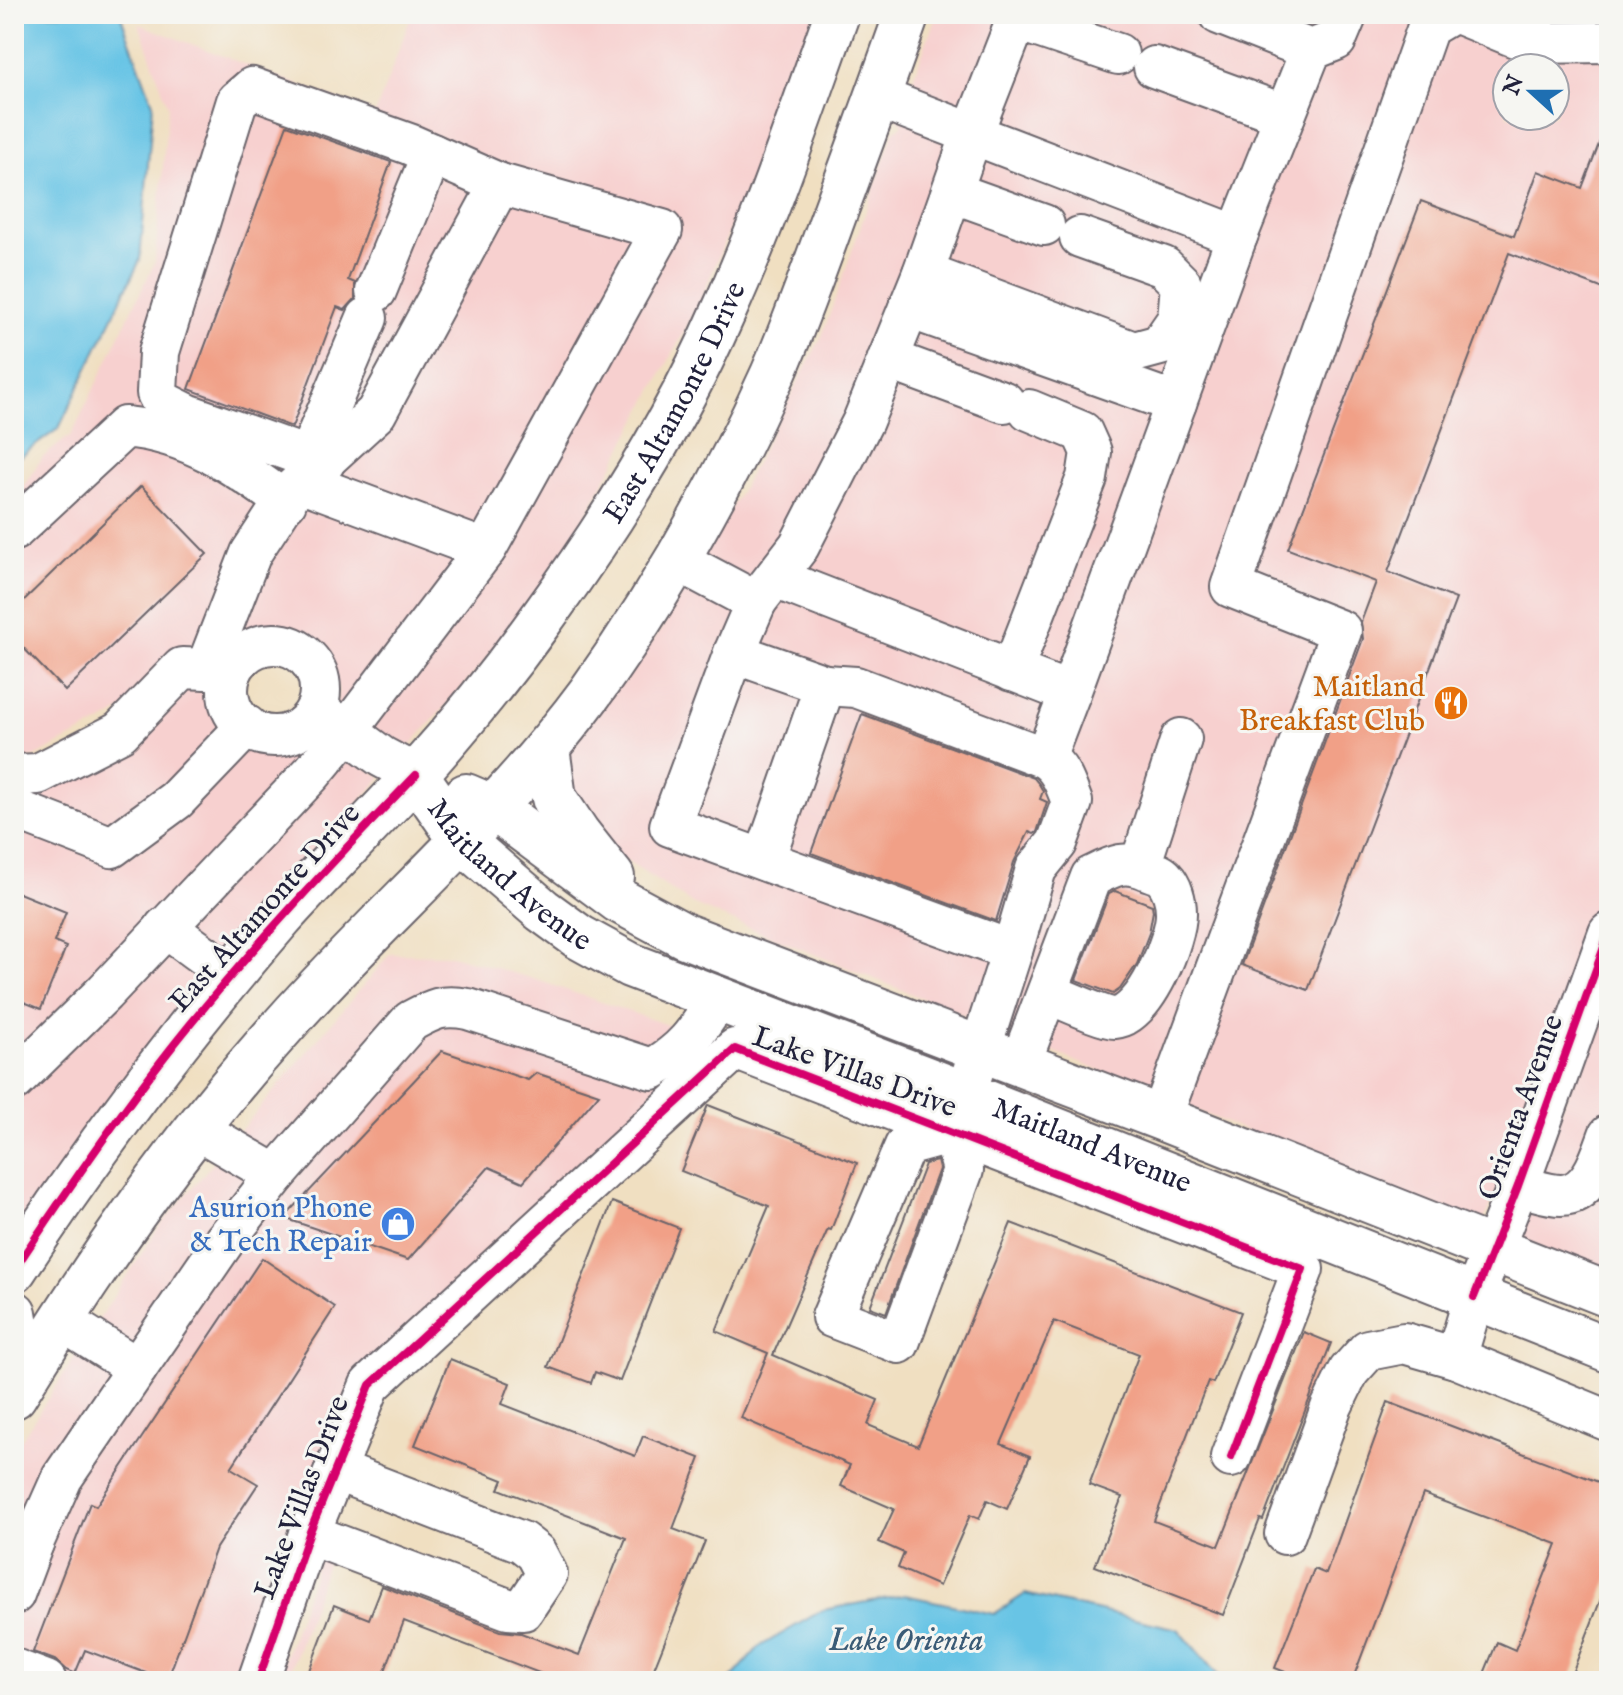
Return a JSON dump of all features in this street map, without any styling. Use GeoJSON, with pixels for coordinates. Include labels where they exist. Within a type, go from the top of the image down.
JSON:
{"type":"FeatureCollection","features":[{"type":"Feature","properties":{"kind":"main road"},"geometry":{"type":"LineString","coordinates":[[14,1396],[140,1203],[197,1129],[326,979],[494,808],[547,748],[614,659],[708,509],[775,370],[907,14]]}},
{"type":"Feature","properties":{"kind":"main road"},"geometry":{"type":"LineString","coordinates":[[836,17],[846,72],[877,97]]}},
{"type":"Feature","properties":{"kind":"main road","name":"East Altamonte Drive"},"geometry":{"type":"LineString","coordinates":[[14,1270],[60,1200],[159,1064],[314,881],[416,775],[487,690],[546,614],[632,485],[678,406],[743,266],[836,17]]}},
{"type":"Feature","properties":{"kind":"main road"},"geometry":{"type":"LineString","coordinates":[[547,748],[554,798],[578,834],[612,878],[685,936]]}},
{"type":"Feature","properties":{"kind":"main road","name":"Maitland Avenue"},"geometry":{"type":"LineString","coordinates":[[416,775],[494,808],[618,900],[685,936],[1161,1118],[1609,1295]]}},
{"type":"Feature","properties":{"kind":"main road","name":"Maitland Avenue"},"geometry":{"type":"LineString","coordinates":[[416,775],[462,841],[542,910],[579,937],[630,965],[718,999],[959,1113],[1474,1297],[1609,1350]]}},
{"type":"Feature","properties":{"kind":"main road"},"geometry":{"type":"LineString","coordinates":[[60,1200],[56,1281],[61,1320]]}},
{"type":"Feature","properties":{"kind":"main road"},"geometry":{"type":"LineString","coordinates":[[14,1313],[20,1348],[14,1386]]}},
{"type":"Feature","properties":{"kind":"street"},"geometry":{"type":"LineString","coordinates":[[1219,14],[1311,50],[1336,40],[1347,14]]}},
{"type":"Feature","properties":{"kind":"street"},"geometry":{"type":"LineString","coordinates":[[1161,1118],[1341,631],[1231,587],[1428,27],[1450,14]]}},
{"type":"Feature","properties":{"kind":"street"},"geometry":{"type":"LineString","coordinates":[[1459,14],[1530,43],[1609,42]]}},
{"type":"Feature","properties":{"kind":"street"},"geometry":{"type":"LineString","coordinates":[[1012,951],[670,826],[734,653],[765,590],[799,546],[863,421],[916,290],[1018,17],[1285,115]]}},
{"type":"Feature","properties":{"kind":"street","name":"Lake Villas Drive"},"geometry":{"type":"LineString","coordinates":[[959,1113],[905,1146],[832,1317],[899,1343],[963,1170],[959,1113],[1012,951],[1047,809],[1070,693],[1237,236],[1311,50]]}},
{"type":"Feature","properties":{"kind":"street"},"geometry":{"type":"LineString","coordinates":[[23,1060],[104,993],[312,773],[332,720],[485,550],[662,230],[500,184],[432,154],[252,88],[237,101],[159,352],[157,393],[161,401],[305,476],[485,550]]}},
{"type":"Feature","properties":{"kind":"street"},"geometry":{"type":"LineString","coordinates":[[877,97],[1237,236]]}},
{"type":"Feature","properties":{"kind":"street"},"geometry":{"type":"LineString","coordinates":[[305,476],[432,154]]}},
{"type":"Feature","properties":{"kind":"street"},"geometry":{"type":"LineString","coordinates":[[332,720],[306,723],[291,733],[273,736],[255,732],[240,721],[230,706],[228,688],[219,669],[251,553],[305,476],[376,413],[500,184]]}},
{"type":"Feature","properties":{"kind":"street"},"geometry":{"type":"LineString","coordinates":[[916,290],[1134,352],[1160,345],[1178,319],[1181,284],[1164,267],[952,192]]}},
{"type":"Feature","properties":{"kind":"street"},"geometry":{"type":"LineString","coordinates":[[916,290],[1176,403]]}},
{"type":"Feature","properties":{"kind":"street"},"geometry":{"type":"LineString","coordinates":[[888,359],[1082,432],[1091,452],[1087,478],[1012,671]]}},
{"type":"Feature","properties":{"kind":"street"},"geometry":{"type":"LineString","coordinates":[[14,530],[125,427],[176,437],[211,451],[305,476]]}},
{"type":"Feature","properties":{"kind":"street"},"geometry":{"type":"LineString","coordinates":[[677,560],[1070,693]]}},
{"type":"Feature","properties":{"kind":"street"},"geometry":{"type":"LineString","coordinates":[[16,777],[38,774],[120,732],[182,668],[219,669],[258,646],[275,643],[294,647],[308,657],[318,673],[332,720],[382,757],[416,775]]}},
{"type":"Feature","properties":{"kind":"street"},"geometry":{"type":"LineString","coordinates":[[734,653],[825,685],[856,687],[1047,809]]}},
{"type":"Feature","properties":{"kind":"street"},"geometry":{"type":"LineString","coordinates":[[764,860],[825,685]]}},
{"type":"Feature","properties":{"kind":"street"},"geometry":{"type":"LineString","coordinates":[[16,777],[112,847],[176,800],[247,726]]}},
{"type":"Feature","properties":{"kind":"street"},"geometry":{"type":"LineString","coordinates":[[1140,866],[1181,739]]}},
{"type":"Feature","properties":{"kind":"street"},"geometry":{"type":"LineString","coordinates":[[1020,1064],[1091,877],[1119,863],[1140,866],[1164,877],[1173,892],[1176,912],[1174,931],[1140,1005],[1129,1014],[1114,1018],[1047,993]]}},
{"type":"Feature","properties":{"kind":"street"},"geometry":{"type":"LineString","coordinates":[[165,927],[232,976]]}},
{"type":"Feature","properties":{"kind":"street","name":"Orienta Avenue"},"geometry":{"type":"LineString","coordinates":[[1456,1358],[1474,1297],[1518,1186],[1609,933]]}},
{"type":"Feature","properties":{"kind":"street"},"geometry":{"type":"LineString","coordinates":[[14,1594],[23,1539],[225,1240],[276,1175],[411,1021],[449,1005],[652,1069],[675,1056],[697,1031],[718,999]]}},
{"type":"Feature","properties":{"kind":"street","name":"Lake Villas Drive"},"geometry":{"type":"LineString","coordinates":[[258,1681],[309,1534],[370,1385],[735,1049],[959,1113],[1303,1269],[1231,1457]]}},
{"type":"Feature","properties":{"kind":"street"},"geometry":{"type":"LineString","coordinates":[[197,1129],[276,1175]]}},
{"type":"Feature","properties":{"kind":"street"},"geometry":{"type":"LineString","coordinates":[[1518,1186],[1561,1195],[1575,1192],[1587,1181],[1609,1135]]}},
{"type":"Feature","properties":{"kind":"street"},"geometry":{"type":"LineString","coordinates":[[61,1320],[137,1368]]}},
{"type":"Feature","properties":{"kind":"street"},"geometry":{"type":"LineString","coordinates":[[1285,1534],[1331,1408],[1349,1371],[1368,1350],[1404,1343],[1456,1358],[1609,1421]]}},
{"type":"Feature","properties":{"kind":"street"},"geometry":{"type":"LineString","coordinates":[[309,1534],[508,1609],[523,1610],[547,1574],[536,1553],[522,1542],[335,1470]]}},
{"type":"Feature","properties":{"kind":"street"},"geometry":{"type":"LineString","coordinates":[[14,1669],[46,1681]]}},
{"type":"Feature","properties":{"kind":"shaded area"},"geometry":{"type":"Polygon","coordinates":[[[412,14],[816,14],[699,304],[563,559],[480,667],[403,754],[336,703],[338,690],[334,672],[318,645],[296,631],[271,627],[247,632],[108,719],[32,758],[14,759],[14,500],[42,458],[72,434],[155,262],[168,106],[139,24],[375,114],[412,14]]]}},
{"type":"Feature","properties":{"kind":"shaded area"},"geometry":{"type":"Polygon","coordinates":[[[937,14],[1609,14],[1609,882],[1481,1227],[694,905],[611,851],[570,793],[561,757],[658,634],[739,494],[822,336],[894,131],[903,124],[898,119],[937,14]]]}},
{"type":"Feature","properties":{"kind":"shaded area"},"geometry":{"type":"Polygon","coordinates":[[[190,684],[211,685],[214,707],[225,728],[252,747],[277,752],[301,746],[316,737],[382,777],[232,945],[14,1232],[14,790],[190,684]]]}},
{"type":"Feature","properties":{"kind":"shaded area"},"geometry":{"type":"Polygon","coordinates":[[[390,954],[451,955],[537,980],[717,1042],[357,1374],[240,1681],[14,1681],[14,1451],[158,1228],[390,954]]]}},
{"type":"Feature","properties":{"kind":"shaded area"},"geometry":{"type":"Polygon","coordinates":[[[1609,983],[1609,1279],[1513,1240],[1609,983]]]}},
{"type":"Feature","properties":{"kind":"shaded area"},"geometry":{"type":"Polygon","coordinates":[[[320,1555],[329,1558],[287,1681],[277,1681],[320,1555]]]}},
{"type":"Feature","properties":{"kind":"water"},"geometry":{"type":"Polygon","coordinates":[[[14,14],[120,14],[153,104],[140,260],[59,428],[14,461],[14,14]]]}},
{"type":"Feature","properties":{"kind":"water","name":"Lake Orienta"},"geometry":{"type":"Polygon","coordinates":[[[1025,1594],[1178,1629],[1223,1681],[729,1681],[759,1647],[823,1610],[905,1595],[994,1614],[1025,1594]]]}},
{"type":"Feature","properties":{"kind":"building"},"geometry":{"type":"Polygon","coordinates":[[[1607,123],[1609,291],[1509,253],[1388,572],[1456,599],[1308,990],[1242,965],[1363,639],[1361,622],[1376,582],[1288,549],[1421,201],[1514,236],[1538,171],[1582,188],[1607,123]]]}},
{"type":"Feature","properties":{"kind":"building"},"geometry":{"type":"Polygon","coordinates":[[[287,125],[391,162],[348,280],[355,283],[355,299],[345,310],[337,307],[292,427],[189,389],[287,125]]]}},
{"type":"Feature","properties":{"kind":"building"},"geometry":{"type":"Polygon","coordinates":[[[141,486],[207,554],[65,691],[14,638],[14,610],[141,486]]]}},
{"type":"Feature","properties":{"kind":"building"},"geometry":{"type":"Polygon","coordinates":[[[862,714],[1034,778],[1039,784],[1043,791],[1040,799],[1047,802],[1037,832],[1029,832],[1014,862],[996,921],[811,853],[862,714]]]}},
{"type":"Feature","properties":{"kind":"building"},"geometry":{"type":"Polygon","coordinates":[[[14,891],[66,912],[54,942],[66,947],[41,1009],[14,998],[14,891]]]}},
{"type":"Feature","properties":{"kind":"building"},"geometry":{"type":"Polygon","coordinates":[[[1115,891],[1152,905],[1153,911],[1149,933],[1137,964],[1113,994],[1076,980],[1109,894],[1115,891]]]}},
{"type":"Feature","properties":{"kind":"building"},"geometry":{"type":"Polygon","coordinates":[[[442,1051],[528,1080],[536,1073],[599,1094],[523,1182],[489,1167],[408,1260],[284,1218],[442,1051]]]}},
{"type":"Feature","properties":{"kind":"building"},"geometry":{"type":"Polygon","coordinates":[[[708,1105],[857,1163],[831,1230],[828,1229],[773,1355],[878,1400],[868,1425],[918,1446],[1011,1223],[1241,1312],[1213,1383],[1208,1381],[1154,1521],[1219,1546],[1304,1332],[1331,1343],[1223,1615],[1095,1566],[1122,1497],[1089,1485],[1139,1354],[1054,1321],[1001,1444],[1030,1456],[1007,1509],[987,1500],[979,1519],[970,1515],[939,1586],[898,1568],[904,1553],[879,1542],[894,1509],[841,1486],[850,1465],[741,1418],[768,1353],[716,1331],[769,1206],[681,1171],[708,1105]]]}},
{"type":"Feature","properties":{"kind":"building"},"geometry":{"type":"Polygon","coordinates":[[[937,1161],[939,1169],[886,1313],[870,1307],[925,1164],[937,1161]]]}},
{"type":"Feature","properties":{"kind":"building"},"geometry":{"type":"Polygon","coordinates":[[[612,1202],[679,1228],[620,1381],[595,1372],[591,1383],[548,1367],[612,1202]]]}},
{"type":"Feature","properties":{"kind":"building"},"geometry":{"type":"Polygon","coordinates":[[[262,1258],[335,1307],[231,1468],[258,1484],[216,1548],[167,1681],[85,1650],[75,1674],[66,1670],[55,1660],[33,1652],[90,1503],[96,1506],[262,1258]]]}},
{"type":"Feature","properties":{"kind":"building"},"geometry":{"type":"Polygon","coordinates":[[[450,1359],[510,1383],[502,1404],[635,1456],[643,1436],[700,1458],[673,1529],[705,1541],[649,1681],[560,1681],[404,1621],[381,1681],[305,1681],[334,1605],[369,1619],[382,1586],[500,1631],[521,1633],[579,1655],[626,1538],[499,1489],[503,1480],[415,1445],[450,1359]]]}},
{"type":"Feature","properties":{"kind":"building"},"geometry":{"type":"Polygon","coordinates":[[[1388,1402],[1609,1486],[1609,1578],[1569,1681],[1481,1681],[1497,1642],[1515,1650],[1557,1544],[1423,1494],[1352,1681],[1308,1681],[1275,1668],[1314,1569],[1326,1574],[1388,1402]]]}},
{"type":"Feature","properties":{"kind":"cycle path"},"geometry":{"type":"LineString","coordinates":[[14,1270],[92,1154],[176,1042],[293,906],[416,775]]}},
{"type":"Feature","properties":{"kind":"cycle path"},"geometry":{"type":"LineString","coordinates":[[1474,1297],[1518,1186],[1609,933]]}},
{"type":"Feature","properties":{"kind":"cycle path"},"geometry":{"type":"LineString","coordinates":[[258,1681],[309,1534],[370,1385],[735,1049],[1303,1269],[1231,1457]]}},
{"type":"Feature","properties":{"kind":"place","name":"Maitland Breakfast Club"},"geometry":{"type":"Point","coordinates":[1451,703]}},
{"type":"Feature","properties":{"kind":"place","name":"Asurion Phone & Tech Repair"},"geometry":{"type":"Point","coordinates":[398,1224]}}]}
